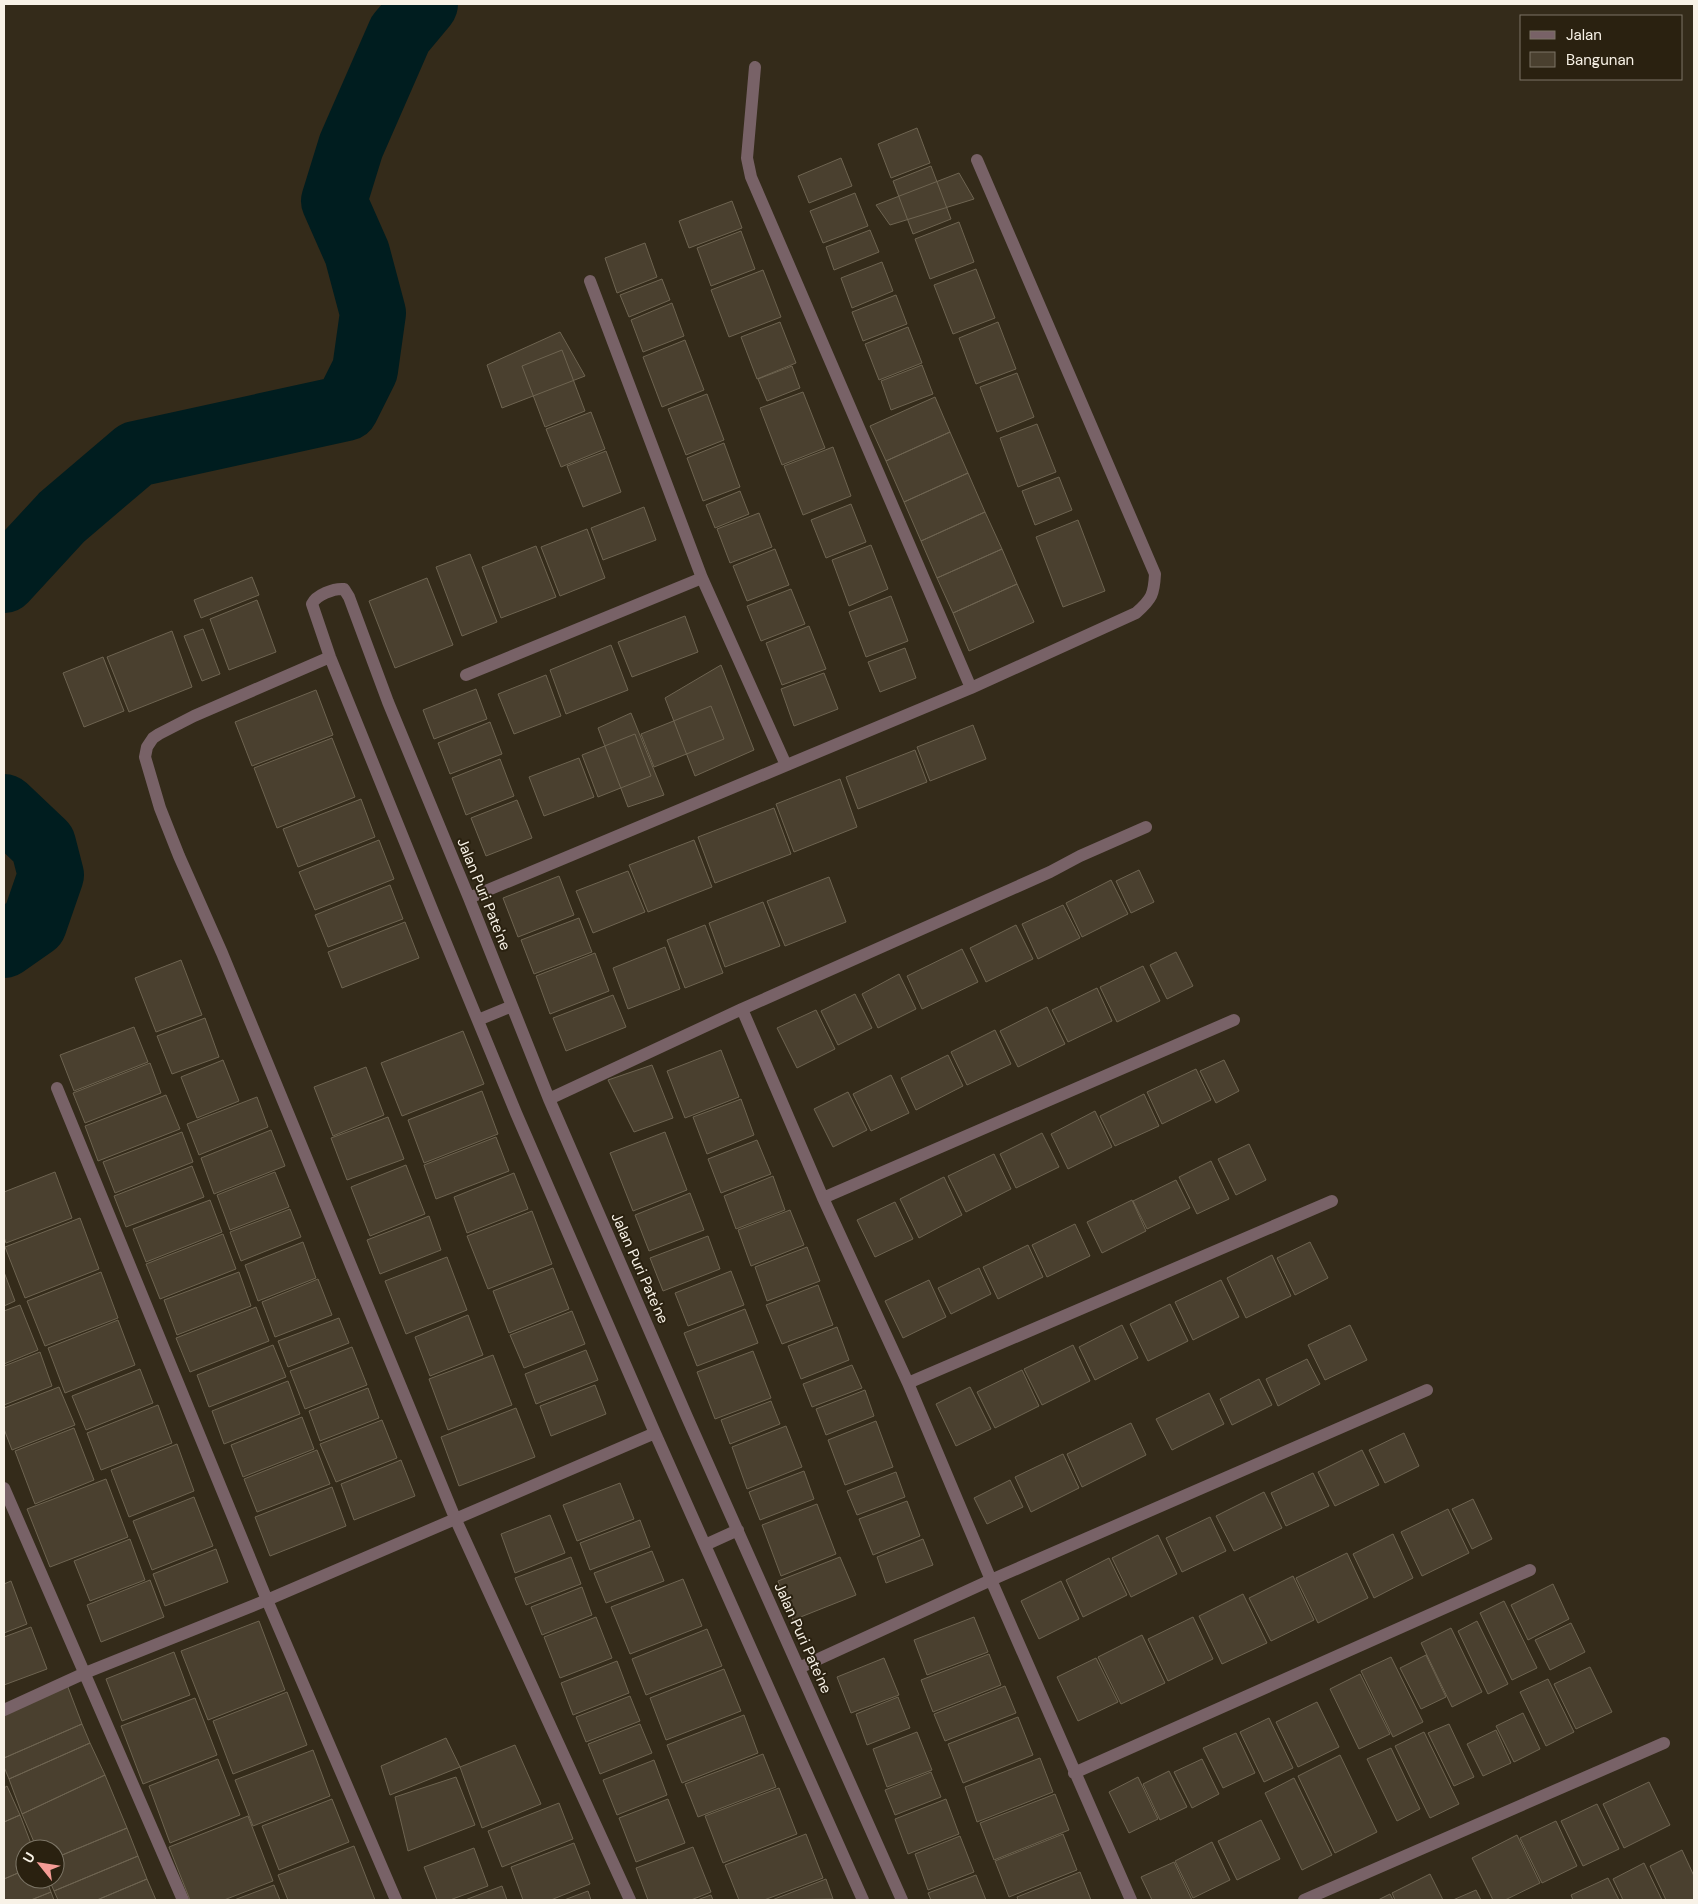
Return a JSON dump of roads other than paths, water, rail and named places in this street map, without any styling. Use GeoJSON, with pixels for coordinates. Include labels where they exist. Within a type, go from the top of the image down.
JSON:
{"type":"FeatureCollection","features":[{"type":"Feature","properties":{"kind":"street"},"geometry":{"type":"LineString","coordinates":[[755,67],[747,158],[751,177],[971,688]]}},
{"type":"Feature","properties":{"kind":"street"},"geometry":{"type":"LineString","coordinates":[[469,898],[971,688],[1136,612],[1148,602],[1154,591],[1155,574],[977,160]]}},
{"type":"Feature","properties":{"kind":"street"},"geometry":{"type":"LineString","coordinates":[[590,281],[702,578],[786,765]]}},
{"type":"Feature","properties":{"kind":"street"},"geometry":{"type":"LineString","coordinates":[[466,675],[702,578]]}},
{"type":"Feature","properties":{"kind":"street","name":"Jalan Puri Pate'ne"},"geometry":{"type":"LineString","coordinates":[[330,657],[312,608],[315,598],[338,589],[344,589],[349,597],[388,702],[549,1099],[902,1900]]}},
{"type":"Feature","properties":{"kind":"street"},"geometry":{"type":"LineString","coordinates":[[630,1900],[455,1518],[222,953],[179,856],[160,808],[145,757],[147,747],[153,738],[159,734],[194,716],[330,657],[516,1113],[655,1433],[863,1900]]}},
{"type":"Feature","properties":{"kind":"street"},"geometry":{"type":"LineString","coordinates":[[549,1099],[742,1009],[1050,872],[1080,856],[1146,827]]}},
{"type":"Feature","properties":{"kind":"street"},"geometry":{"type":"LineString","coordinates":[[478,1020],[512,1006]]}},
{"type":"Feature","properties":{"kind":"street"},"geometry":{"type":"LineString","coordinates":[[742,1009],[823,1198],[908,1383],[991,1580],[1131,1900]]}},
{"type":"Feature","properties":{"kind":"street"},"geometry":{"type":"LineString","coordinates":[[823,1198],[1234,1020]]}},
{"type":"Feature","properties":{"kind":"street"},"geometry":{"type":"LineString","coordinates":[[58,1088],[267,1600],[396,1900]]}},
{"type":"Feature","properties":{"kind":"street"},"geometry":{"type":"LineString","coordinates":[[908,1383],[1332,1201]]}},
{"type":"Feature","properties":{"kind":"street"},"geometry":{"type":"LineString","coordinates":[[799,1668],[991,1580],[1427,1390]]}},
{"type":"Feature","properties":{"kind":"street"},"geometry":{"type":"LineString","coordinates":[[4,1710],[85,1673],[267,1600],[655,1433]]}},
{"type":"Feature","properties":{"kind":"street"},"geometry":{"type":"LineString","coordinates":[[4,1488],[183,1900]]}},
{"type":"Feature","properties":{"kind":"street"},"geometry":{"type":"LineString","coordinates":[[705,1545],[738,1530]]}},
{"type":"Feature","properties":{"kind":"street"},"geometry":{"type":"LineString","coordinates":[[1074,1772],[1530,1570]]}},
{"type":"Feature","properties":{"kind":"street"},"geometry":{"type":"LineString","coordinates":[[1304,1900],[1664,1743]]}},
{"type":"Feature","properties":{"kind":"waterway"},"geometry":{"type":"LineString","coordinates":[[4,580],[62,517],[136,454],[346,408],[365,370],[373,313],[357,253],[334,201],[351,146],[400,34],[425,4]]}},
{"type":"Feature","properties":{"kind":"waterway"},"geometry":{"type":"LineString","coordinates":[[4,807],[43,844],[51,875],[34,924],[4,945]]}}]}
